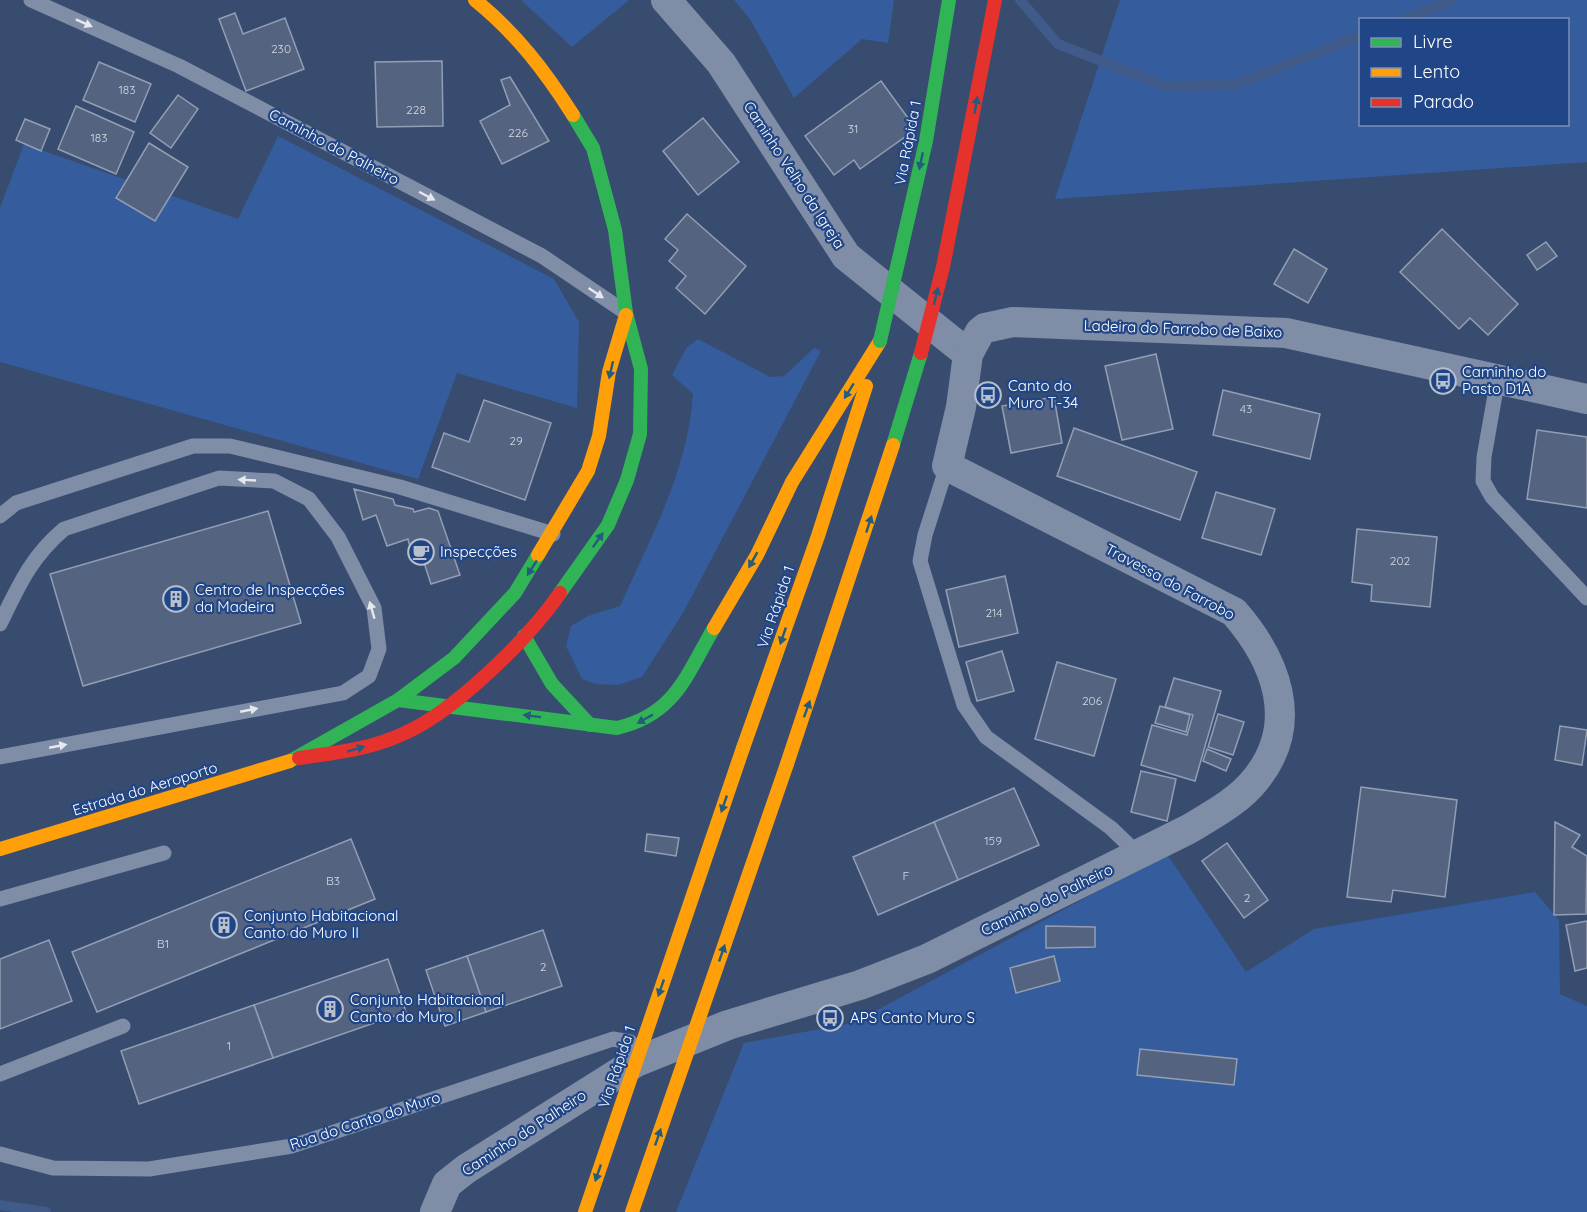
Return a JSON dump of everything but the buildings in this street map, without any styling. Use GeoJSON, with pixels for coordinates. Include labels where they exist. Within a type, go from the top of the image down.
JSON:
{"type":"FeatureCollection","features":[{"type":"Feature","properties":{"kind":"main road","name":"Estrada do Aeroporto"},"geometry":{"type":"LineString","coordinates":[[0,849],[299,758],[363,748],[406,733],[446,707],[494,668],[557,598],[608,525],[627,480],[640,434],[641,369],[626,313],[615,230],[593,148],[550,79],[505,24],[475,0]]}},
{"type":"Feature","properties":{"kind":"main road","name":"Via Rápida 1"},"geometry":{"type":"LineString","coordinates":[[585,1212],[743,748],[818,536],[880,341],[926,141],[949,0]]}},
{"type":"Feature","properties":{"kind":"main road"},"geometry":{"type":"LineString","coordinates":[[632,1212],[873,512],[921,353],[943,267],[994,0]]}},
{"type":"Feature","properties":{"kind":"main road","name":"Estrada do Aeroporto"},"geometry":{"type":"LineString","coordinates":[[299,758],[338,733],[398,700],[454,658],[515,593],[553,534],[588,471],[599,436],[609,372],[626,313]]}},
{"type":"Feature","properties":{"kind":"main road"},"geometry":{"type":"LineString","coordinates":[[398,700],[616,728],[642,722],[672,700],[757,555],[792,482],[880,341]]}},
{"type":"Feature","properties":{"kind":"main road"},"geometry":{"type":"LineString","coordinates":[[524,636],[538,669],[554,691],[590,724]]}},
{"type":"Feature","properties":{"kind":"street","name":"Caminho Velho da Igreja"},"geometry":{"type":"LineString","coordinates":[[666,0],[721,63],[846,256],[968,354]]}},
{"type":"Feature","properties":{"kind":"street","name":"Ladeira do Farrobo de Baixo"},"geometry":{"type":"LineString","coordinates":[[968,354],[980,332],[985,328],[1013,322],[1286,333],[1587,399]]}},
{"type":"Feature","properties":{"kind":"street"},"geometry":{"type":"LineString","coordinates":[[946,466],[961,407],[968,354]]}},
{"type":"Feature","properties":{"kind":"street","name":"Travessa do Farrobo"},"geometry":{"type":"LineString","coordinates":[[946,466],[1234,612],[1254,635],[1269,662],[1278,685],[1280,712],[1275,742],[1267,762],[1255,780],[1226,806],[1140,855]]}},
{"type":"Feature","properties":{"kind":"street","name":"Caminho do Palheiro"},"geometry":{"type":"LineString","coordinates":[[435,1212],[447,1184],[466,1169],[636,1062],[728,1025],[860,985],[927,959],[1140,855]]}},
{"type":"Feature","properties":{"kind":"lane","name":"Caminho do Palheiro"},"geometry":{"type":"LineString","coordinates":[[31,0],[179,66],[542,256],[626,313]]}},
{"type":"Feature","properties":{"kind":"lane"},"geometry":{"type":"LineString","coordinates":[[1498,378],[1484,457],[1483,481],[1492,497],[1587,598]]}},
{"type":"Feature","properties":{"kind":"lane"},"geometry":{"type":"LineString","coordinates":[[0,516],[16,503],[193,446],[230,446],[400,487],[553,534]]}},
{"type":"Feature","properties":{"kind":"lane"},"geometry":{"type":"LineString","coordinates":[[946,466],[925,534],[920,561],[964,705],[986,737],[1111,828],[1140,855]]}},
{"type":"Feature","properties":{"kind":"lane"},"geometry":{"type":"LineString","coordinates":[[0,624],[28,566],[46,544],[64,529],[219,478],[274,481],[309,499],[338,537],[374,608],[379,649],[369,676],[343,693],[0,757]]}},
{"type":"Feature","properties":{"kind":"lane"},"geometry":{"type":"LineString","coordinates":[[0,899],[164,853]]}},
{"type":"Feature","properties":{"kind":"lane"},"geometry":{"type":"LineString","coordinates":[[0,1074],[123,1026]]}},
{"type":"Feature","properties":{"kind":"lane","name":"Rua do Canto do Muro"},"geometry":{"type":"LineString","coordinates":[[0,1154],[53,1168],[148,1169],[292,1146],[613,1039],[630,1042],[636,1062]]}},
{"type":"Feature","properties":{"kind":"shaded area"},"geometry":{"type":"Polygon","coordinates":[[[521,0],[629,0],[572,47],[521,0]]]}},
{"type":"Feature","properties":{"kind":"shaded area"},"geometry":{"type":"Polygon","coordinates":[[[734,0],[894,0],[888,43],[862,39],[794,98],[750,19],[734,0]]]}},
{"type":"Feature","properties":{"kind":"shaded area"},"geometry":{"type":"Polygon","coordinates":[[[1120,0],[1587,0],[1587,162],[1055,199],[1120,0]]]}},
{"type":"Feature","properties":{"kind":"shaded area"},"geometry":{"type":"Polygon","coordinates":[[[278,136],[554,279],[579,322],[577,408],[457,373],[418,479],[0,362],[0,208],[24,144],[238,219],[278,136]]]}},
{"type":"Feature","properties":{"kind":"shaded area"},"geometry":{"type":"Polygon","coordinates":[[[698,339],[770,377],[784,376],[814,348],[821,351],[683,613],[642,677],[618,685],[596,684],[582,679],[566,646],[571,626],[588,616],[620,606],[655,529],[676,476],[690,422],[693,394],[672,375],[687,347],[698,339]]]}},
{"type":"Feature","properties":{"kind":"shaded area"},"geometry":{"type":"Polygon","coordinates":[[[1167,854],[1246,972],[1314,929],[1535,892],[1559,920],[1560,994],[1587,1006],[1587,1212],[676,1212],[744,1043],[853,1023],[1167,854]]]}},
{"type":"Feature","properties":{"kind":"waterway"},"geometry":{"type":"LineString","coordinates":[[1020,0],[1058,44],[1165,86],[1234,85],[1359,36]]}},
{"type":"Feature","properties":{"kind":"waterway"},"geometry":{"type":"LineString","coordinates":[[1407,18],[1452,0]]}},
{"type":"Feature","properties":{"kind":"waterway"},"geometry":{"type":"LineString","coordinates":[[0,1205],[46,1212]]}},
{"type":"Feature","properties":{"kind":"traffic: fast"},"geometry":{"type":"LineString","coordinates":[[880,341],[926,141],[949,0]]}},
{"type":"Feature","properties":{"kind":"traffic: fast"},"geometry":{"type":"LineString","coordinates":[[560,593],[608,525],[627,480],[640,434],[641,369],[626,313],[615,230],[593,148],[573,115]]}},
{"type":"Feature","properties":{"kind":"traffic: fast"},"geometry":{"type":"LineString","coordinates":[[893,445],[921,353]]}},
{"type":"Feature","properties":{"kind":"traffic: fast"},"geometry":{"type":"LineString","coordinates":[[290,761],[398,700],[454,658],[515,593],[538,555]]}},
{"type":"Feature","properties":{"kind":"traffic: fast"},"geometry":{"type":"LineString","coordinates":[[398,700],[617,728],[637,722],[666,703],[687,677],[714,628]]}},
{"type":"Feature","properties":{"kind":"traffic: fast"},"geometry":{"type":"LineString","coordinates":[[524,636],[552,684],[590,725]]}},
{"type":"Feature","properties":{"kind":"traffic: slow"},"geometry":{"type":"LineString","coordinates":[[475,0],[529,53],[573,115]]}},
{"type":"Feature","properties":{"kind":"traffic: slow"},"geometry":{"type":"LineString","coordinates":[[538,555],[588,471],[599,436],[609,372],[626,315]]}},
{"type":"Feature","properties":{"kind":"traffic: slow"},"geometry":{"type":"LineString","coordinates":[[714,628],[757,555],[792,482],[880,341]]}},
{"type":"Feature","properties":{"kind":"traffic: slow"},"geometry":{"type":"LineString","coordinates":[[743,748],[818,536],[866,386]]}},
{"type":"Feature","properties":{"kind":"traffic: slow"},"geometry":{"type":"LineString","coordinates":[[787,764],[893,445]]}},
{"type":"Feature","properties":{"kind":"traffic: slow"},"geometry":{"type":"LineString","coordinates":[[585,1212],[743,748]]}},
{"type":"Feature","properties":{"kind":"traffic: slow"},"geometry":{"type":"LineString","coordinates":[[0,849],[290,761]]}},
{"type":"Feature","properties":{"kind":"traffic: slow"},"geometry":{"type":"LineString","coordinates":[[632,1212],[787,764]]}},
{"type":"Feature","properties":{"kind":"traffic: jam"},"geometry":{"type":"LineString","coordinates":[[921,353],[943,267],[995,0]]}},
{"type":"Feature","properties":{"kind":"traffic: jam"},"geometry":{"type":"LineString","coordinates":[[299,758],[353,750],[380,743],[425,723],[490,672],[530,631],[560,593]]}},
{"type":"Feature","properties":{"kind":"place","name":"Caminho do Pasto D1A"},"geometry":{"type":"Point","coordinates":[1443,381]}},
{"type":"Feature","properties":{"kind":"place","name":"Canto do Muro T-34"},"geometry":{"type":"Point","coordinates":[988,395]}},
{"type":"Feature","properties":{"kind":"place","name":"Inspecções"},"geometry":{"type":"Point","coordinates":[421,552]}},
{"type":"Feature","properties":{"kind":"place","name":"Centro de Inspecções da Madeira"},"geometry":{"type":"Point","coordinates":[176,599]}},
{"type":"Feature","properties":{"kind":"place","name":"Conjunto Habitacional Canto do Muro II"},"geometry":{"type":"Point","coordinates":[224,925]}},
{"type":"Feature","properties":{"kind":"place","name":"Conjunto Habitacional Canto do Muro I"},"geometry":{"type":"Point","coordinates":[330,1009]}},
{"type":"Feature","properties":{"kind":"place","name":"APS Canto Muro S"},"geometry":{"type":"Point","coordinates":[830,1018]}}]}
